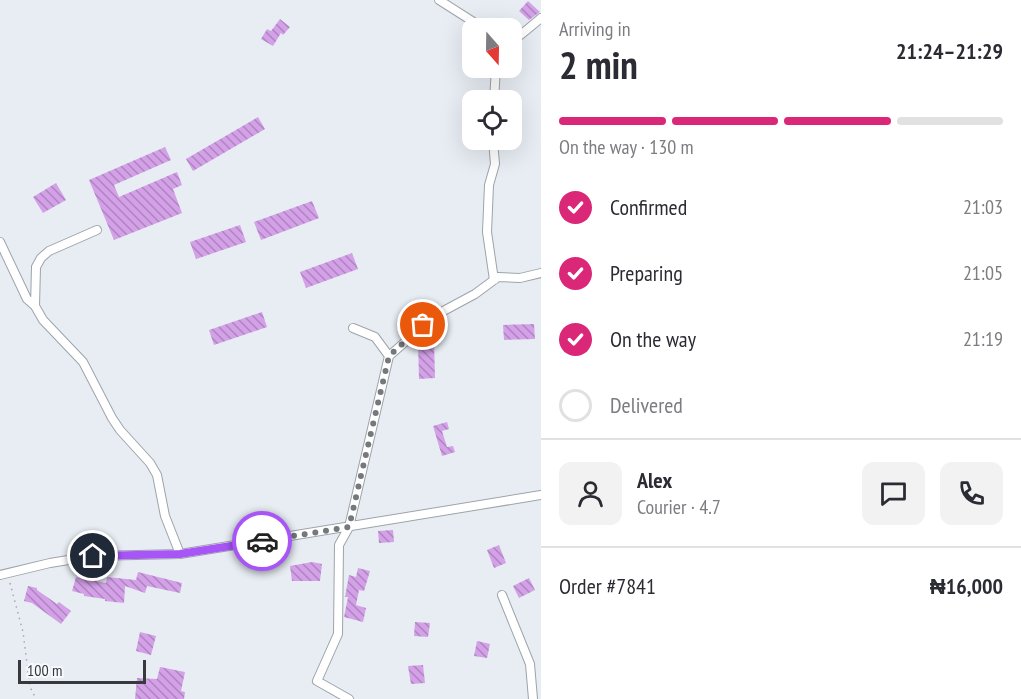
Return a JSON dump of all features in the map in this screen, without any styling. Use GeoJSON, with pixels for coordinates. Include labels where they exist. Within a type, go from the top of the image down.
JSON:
{"type":"FeatureCollection","features":[{"type":"Feature","properties":{"kind":"street"},"geometry":{"type":"LineString","coordinates":[[439,0],[467,18]]}},
{"type":"Feature","properties":{"kind":"street"},"geometry":{"type":"LineString","coordinates":[[522,34],[541,18]]}},
{"type":"Feature","properties":{"kind":"street"},"geometry":{"type":"LineString","coordinates":[[494,150],[495,164],[489,185],[487,232],[494,280]]}},
{"type":"Feature","properties":{"kind":"street"},"geometry":{"type":"LineString","coordinates":[[35,306],[36,267],[41,258],[49,251],[97,230]]}},
{"type":"Feature","properties":{"kind":"street"},"geometry":{"type":"LineString","coordinates":[[0,242],[27,299],[82,362],[112,418],[150,463],[157,475],[165,516],[180,554]]}},
{"type":"Feature","properties":{"kind":"street"},"geometry":{"type":"LineString","coordinates":[[349,699],[317,681],[338,634],[339,544],[349,527],[389,356],[436,315],[475,294],[498,277],[520,278],[541,273]]}},
{"type":"Feature","properties":{"kind":"street"},"geometry":{"type":"LineString","coordinates":[[353,328],[375,337],[389,356]]}},
{"type":"Feature","properties":{"kind":"street"},"geometry":{"type":"LineString","coordinates":[[4,574],[93,556],[180,554],[541,495]]}},
{"type":"Feature","properties":{"kind":"street"},"geometry":{"type":"LineString","coordinates":[[502,595],[530,664],[534,699]]}},
{"type":"Feature","properties":{"kind":"path"},"geometry":{"type":"LineString","coordinates":[[4,574],[23,632],[30,687],[36,699]]}},
{"type":"Feature","properties":{"kind":"building"},"geometry":{"type":"Polygon","coordinates":[[[528,1],[540,12],[529,20],[519,11],[528,1]]]}},
{"type":"Feature","properties":{"kind":"building"},"geometry":{"type":"Polygon","coordinates":[[[280,19],[290,27],[283,35],[281,33],[273,46],[261,39],[267,29],[271,31],[280,19]]]}},
{"type":"Feature","properties":{"kind":"building"},"geometry":{"type":"Polygon","coordinates":[[[258,117],[265,129],[193,171],[186,159],[258,117]]]}},
{"type":"Feature","properties":{"kind":"building"},"geometry":{"type":"Polygon","coordinates":[[[165,147],[171,160],[114,185],[119,197],[177,172],[182,185],[173,189],[182,213],[114,240],[89,180],[165,147]]]}},
{"type":"Feature","properties":{"kind":"building"},"geometry":{"type":"Polygon","coordinates":[[[56,183],[66,200],[43,213],[33,197],[56,183]]]}},
{"type":"Feature","properties":{"kind":"building"},"geometry":{"type":"Polygon","coordinates":[[[312,201],[319,218],[261,240],[254,222],[312,201]]]}},
{"type":"Feature","properties":{"kind":"building"},"geometry":{"type":"Polygon","coordinates":[[[240,225],[246,242],[196,259],[190,242],[240,225]]]}},
{"type":"Feature","properties":{"kind":"building"},"geometry":{"type":"Polygon","coordinates":[[[352,253],[358,269],[306,288],[300,272],[352,253]]]}},
{"type":"Feature","properties":{"kind":"building"},"geometry":{"type":"Polygon","coordinates":[[[262,312],[267,327],[214,345],[209,330],[262,312]]]}},
{"type":"Feature","properties":{"kind":"building"},"geometry":{"type":"Polygon","coordinates":[[[534,324],[535,339],[504,340],[503,325],[534,324]]]}},
{"type":"Feature","properties":{"kind":"building"},"geometry":{"type":"Polygon","coordinates":[[[434,342],[435,378],[419,379],[418,343],[434,342]]]}},
{"type":"Feature","properties":{"kind":"building"},"geometry":{"type":"Polygon","coordinates":[[[447,422],[449,429],[442,431],[447,447],[453,446],[455,452],[442,456],[433,426],[447,422]]]}},
{"type":"Feature","properties":{"kind":"building"},"geometry":{"type":"Polygon","coordinates":[[[393,530],[394,542],[379,543],[378,531],[393,530]]]}},
{"type":"Feature","properties":{"kind":"building"},"geometry":{"type":"Polygon","coordinates":[[[499,545],[506,563],[494,568],[487,550],[499,545]]]}},
{"type":"Feature","properties":{"kind":"building"},"geometry":{"type":"Polygon","coordinates":[[[312,562],[322,564],[320,581],[292,581],[290,566],[312,562]]]}},
{"type":"Feature","properties":{"kind":"building"},"geometry":{"type":"Polygon","coordinates":[[[358,568],[370,571],[364,591],[359,590],[356,605],[366,608],[363,622],[344,617],[349,575],[356,577],[358,568]]]}},
{"type":"Feature","properties":{"kind":"building"},"geometry":{"type":"Polygon","coordinates":[[[138,572],[182,583],[180,593],[147,586],[145,593],[125,586],[124,603],[105,601],[105,599],[84,596],[84,594],[72,591],[76,577],[106,583],[107,577],[136,580],[138,572]]]}},
{"type":"Feature","properties":{"kind":"building"},"geometry":{"type":"Polygon","coordinates":[[[529,578],[535,590],[519,598],[513,586],[529,578]]]}},
{"type":"Feature","properties":{"kind":"building"},"geometry":{"type":"Polygon","coordinates":[[[28,586],[37,588],[57,604],[59,602],[71,611],[61,624],[32,603],[24,601],[28,586]]]}},
{"type":"Feature","properties":{"kind":"building"},"geometry":{"type":"Polygon","coordinates":[[[415,622],[430,623],[428,637],[414,636],[415,622]]]}},
{"type":"Feature","properties":{"kind":"building"},"geometry":{"type":"Polygon","coordinates":[[[140,632],[156,636],[151,655],[136,651],[140,632]]]}},
{"type":"Feature","properties":{"kind":"building"},"geometry":{"type":"Polygon","coordinates":[[[477,641],[490,644],[487,658],[474,656],[477,641]]]}},
{"type":"Feature","properties":{"kind":"building"},"geometry":{"type":"Polygon","coordinates":[[[423,665],[425,683],[411,684],[408,666],[423,665]]]}},
{"type":"Feature","properties":{"kind":"building"},"geometry":{"type":"Polygon","coordinates":[[[160,667],[185,672],[181,691],[185,692],[184,699],[135,699],[137,678],[157,679],[160,667]]]}},
{"type":"Feature","properties":{"kind":"way so far"},"geometry":{"type":"LineString","coordinates":[[262,541],[349,527],[389,356],[423,325]]}},
{"type":"Feature","properties":{"kind":"route"},"geometry":{"type":"LineString","coordinates":[[93,556],[180,554],[262,541]]}}]}
